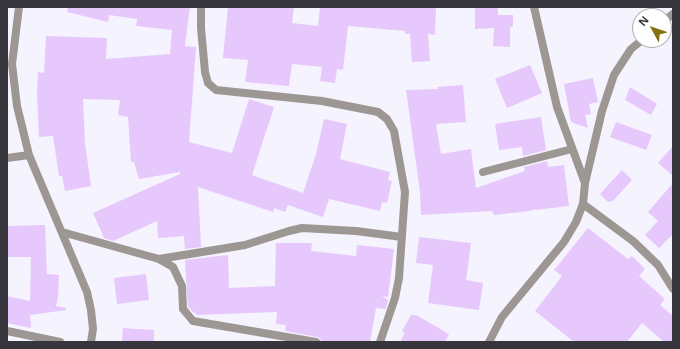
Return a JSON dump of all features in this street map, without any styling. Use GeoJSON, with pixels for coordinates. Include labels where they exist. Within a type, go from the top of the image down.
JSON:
{"type":"FeatureCollection","features":[{"type":"Feature","properties":{"kind":"street"},"geometry":{"type":"LineString","coordinates":[[19,7],[12,64],[17,106],[29,155],[87,292],[93,329],[91,342]]}},
{"type":"Feature","properties":{"kind":"street"},"geometry":{"type":"LineString","coordinates":[[201,7],[201,28],[205,72],[208,83],[216,90],[322,101],[378,112],[387,119],[394,131],[405,192],[398,285],[380,342]]}},
{"type":"Feature","properties":{"kind":"street"},"geometry":{"type":"LineString","coordinates":[[534,7],[557,107],[585,184]]}},
{"type":"Feature","properties":{"kind":"street"},"geometry":{"type":"LineString","coordinates":[[489,342],[502,317],[564,242],[576,222],[583,204],[585,184],[602,111],[614,75],[632,48]]}},
{"type":"Feature","properties":{"kind":"street"},"geometry":{"type":"LineString","coordinates":[[483,172],[572,149]]}},
{"type":"Feature","properties":{"kind":"street"},"geometry":{"type":"LineString","coordinates":[[7,158],[29,155]]}},
{"type":"Feature","properties":{"kind":"street"},"geometry":{"type":"LineString","coordinates":[[583,204],[633,241],[658,265],[673,289]]}},
{"type":"Feature","properties":{"kind":"street"},"geometry":{"type":"LineString","coordinates":[[158,259],[245,245],[302,228],[356,231],[402,237]]}},
{"type":"Feature","properties":{"kind":"street"},"geometry":{"type":"LineString","coordinates":[[62,232],[158,259],[173,266],[182,286],[183,309],[193,321],[316,342]]}},
{"type":"Feature","properties":{"kind":"street"},"geometry":{"type":"LineString","coordinates":[[7,331],[60,342]]}},
{"type":"Feature","properties":{"kind":"building"},"geometry":{"type":"Polygon","coordinates":[[[68,7],[190,7],[185,46],[196,47],[189,142],[232,153],[249,99],[274,107],[252,175],[303,193],[316,154],[324,119],[347,124],[340,159],[390,172],[388,180],[392,181],[387,203],[382,202],[380,211],[329,199],[323,217],[288,205],[285,212],[274,208],[273,212],[198,187],[201,247],[185,249],[184,236],[158,238],[157,221],[113,241],[104,238],[93,213],[180,174],[180,172],[139,179],[134,162],[131,162],[128,117],[118,115],[120,100],[83,99],[85,143],[91,186],[65,191],[62,176],[59,176],[53,136],[39,137],[37,94],[38,72],[44,73],[46,36],[107,38],[106,59],[170,54],[172,30],[136,26],[137,19],[109,15],[108,22],[67,12],[68,7]]]}},
{"type":"Feature","properties":{"kind":"building"},"geometry":{"type":"Polygon","coordinates":[[[228,7],[294,7],[292,23],[318,26],[320,7],[436,7],[435,35],[428,34],[430,61],[412,62],[410,34],[405,34],[405,31],[348,26],[343,70],[337,69],[335,83],[320,81],[322,67],[292,64],[289,86],[245,82],[248,60],[223,58],[228,7]]]}},
{"type":"Feature","properties":{"kind":"building"},"geometry":{"type":"Polygon","coordinates":[[[475,7],[498,7],[498,15],[513,15],[513,27],[510,27],[510,47],[493,46],[494,28],[475,29],[475,7]]]}},
{"type":"Feature","properties":{"kind":"building"},"geometry":{"type":"Polygon","coordinates":[[[530,65],[542,93],[507,108],[495,79],[530,65]]]}},
{"type":"Feature","properties":{"kind":"building"},"geometry":{"type":"Polygon","coordinates":[[[593,78],[598,102],[589,104],[591,114],[585,115],[588,128],[571,122],[564,84],[593,78]]]}},
{"type":"Feature","properties":{"kind":"building"},"geometry":{"type":"Polygon","coordinates":[[[463,85],[466,122],[436,124],[441,154],[471,149],[476,188],[525,171],[524,167],[547,161],[548,167],[564,165],[569,206],[494,215],[492,211],[421,215],[420,192],[406,90],[438,89],[437,87],[463,85]]]}},
{"type":"Feature","properties":{"kind":"building"},"geometry":{"type":"Polygon","coordinates":[[[630,87],[657,104],[651,115],[625,100],[630,87]]]}},
{"type":"Feature","properties":{"kind":"building"},"geometry":{"type":"Polygon","coordinates":[[[541,117],[546,150],[523,156],[522,147],[499,150],[495,124],[541,117]]]}},
{"type":"Feature","properties":{"kind":"building"},"geometry":{"type":"Polygon","coordinates":[[[616,122],[652,135],[646,150],[610,137],[616,122]]]}},
{"type":"Feature","properties":{"kind":"building"},"geometry":{"type":"Polygon","coordinates":[[[673,146],[673,176],[658,163],[673,146]]]}},
{"type":"Feature","properties":{"kind":"building"},"geometry":{"type":"Polygon","coordinates":[[[622,170],[632,180],[613,201],[608,202],[600,194],[622,170]]]}},
{"type":"Feature","properties":{"kind":"building"},"geometry":{"type":"Polygon","coordinates":[[[673,183],[673,234],[659,248],[645,235],[658,221],[648,212],[673,183]]]}},
{"type":"Feature","properties":{"kind":"building"},"geometry":{"type":"Polygon","coordinates":[[[45,225],[47,274],[59,275],[58,298],[56,306],[66,308],[66,310],[30,315],[31,328],[7,323],[7,296],[30,301],[31,257],[7,257],[7,226],[45,225]]]}},
{"type":"Feature","properties":{"kind":"building"},"geometry":{"type":"Polygon","coordinates":[[[588,228],[628,259],[632,256],[645,269],[639,276],[665,299],[660,305],[673,316],[673,342],[664,342],[642,323],[627,342],[574,342],[535,311],[562,276],[554,270],[588,228]]]}},
{"type":"Feature","properties":{"kind":"building"},"geometry":{"type":"Polygon","coordinates":[[[419,237],[471,243],[466,280],[483,283],[479,310],[428,303],[433,265],[416,263],[419,237]]]}},
{"type":"Feature","properties":{"kind":"building"},"geometry":{"type":"Polygon","coordinates":[[[276,243],[312,243],[311,251],[356,256],[357,245],[394,249],[388,297],[382,296],[388,300],[386,309],[376,308],[370,342],[321,342],[320,338],[317,337],[285,331],[286,325],[276,324],[277,312],[196,315],[196,313],[188,307],[185,260],[228,255],[229,288],[275,286],[276,243]]]}},
{"type":"Feature","properties":{"kind":"building"},"geometry":{"type":"Polygon","coordinates":[[[146,274],[149,300],[117,304],[114,278],[146,274]]]}},
{"type":"Feature","properties":{"kind":"building"},"geometry":{"type":"Polygon","coordinates":[[[411,315],[416,315],[449,334],[445,342],[400,342],[405,333],[402,331],[411,315]]]}},
{"type":"Feature","properties":{"kind":"building"},"geometry":{"type":"Polygon","coordinates":[[[123,328],[154,330],[154,342],[122,342],[123,328]]]}}]}
